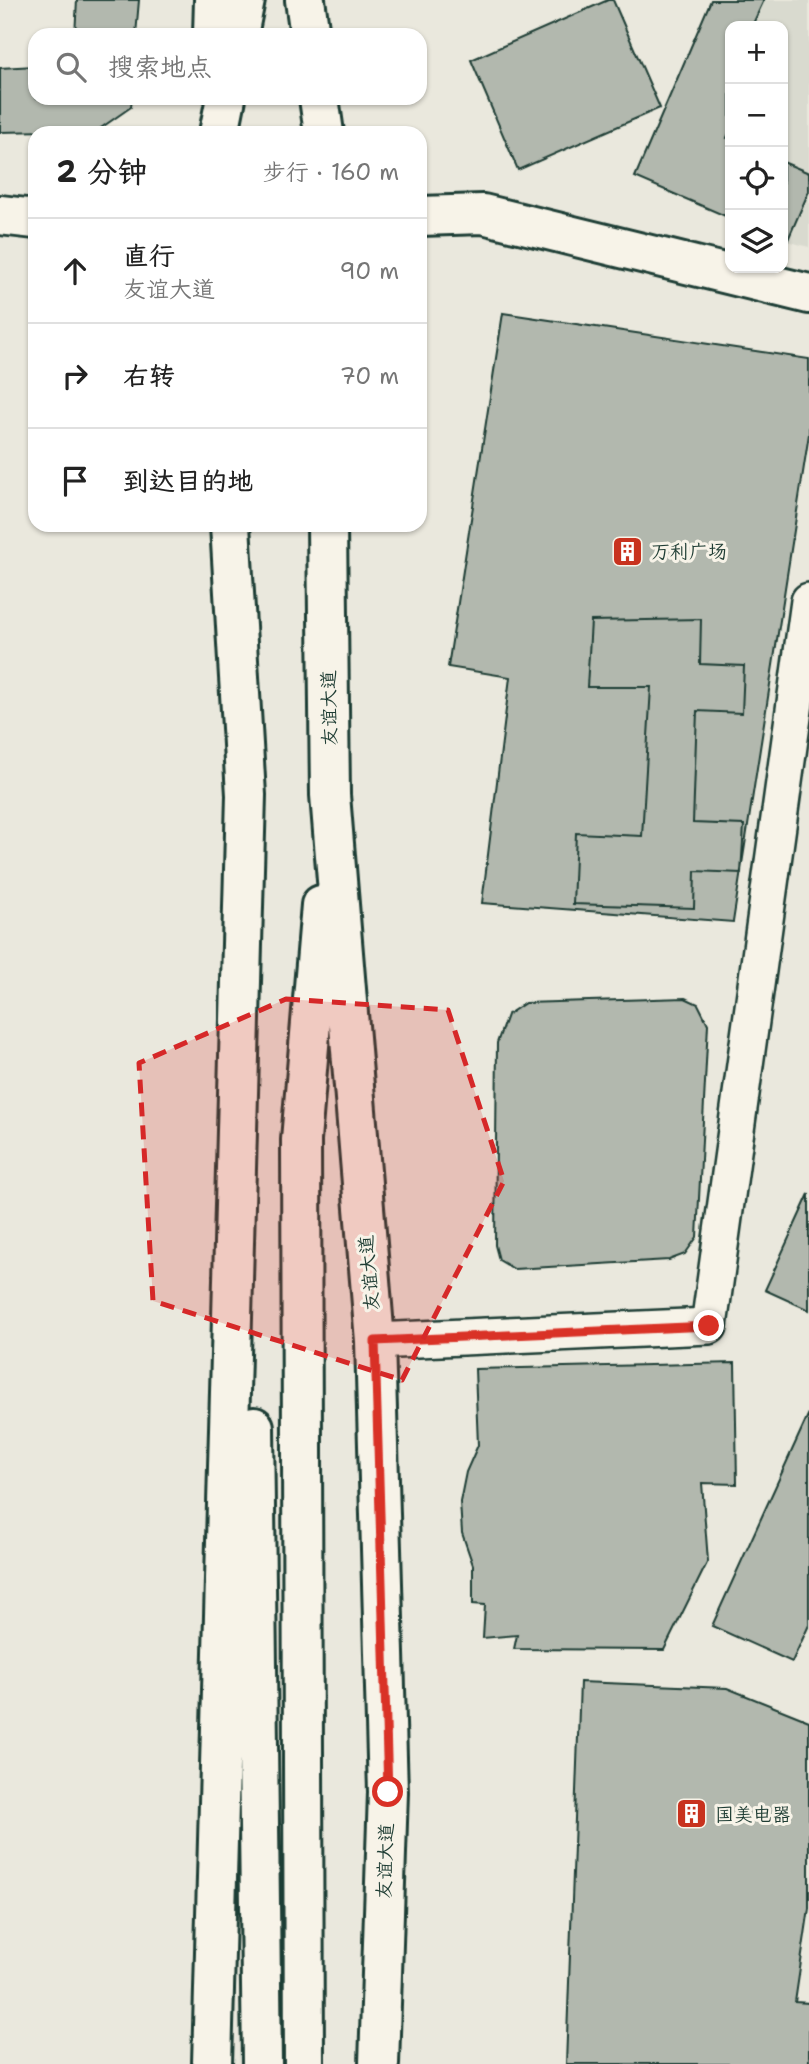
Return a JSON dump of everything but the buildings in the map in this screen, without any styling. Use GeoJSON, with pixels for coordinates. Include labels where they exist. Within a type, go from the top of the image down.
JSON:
{"type":"FeatureCollection","features":[{"type":"Feature","properties":{"kind":"main road"},"geometry":{"type":"LineString","coordinates":[[213,28],[214,0]]}},
{"type":"Feature","properties":{"kind":"main road"},"geometry":{"type":"LineString","coordinates":[[239,28],[245,0]]}},
{"type":"Feature","properties":{"kind":"main road"},"geometry":{"type":"LineString","coordinates":[[305,0],[309,28]]}},
{"type":"Feature","properties":{"kind":"main road"},"geometry":{"type":"LineString","coordinates":[[327,0],[327,28]]}},
{"type":"Feature","properties":{"kind":"main road"},"geometry":{"type":"LineString","coordinates":[[213,105],[213,126]]}},
{"type":"Feature","properties":{"kind":"main road"},"geometry":{"type":"LineString","coordinates":[[220,126],[225,105]]}},
{"type":"Feature","properties":{"kind":"main road"},"geometry":{"type":"LineString","coordinates":[[320,105],[323,126]]}},
{"type":"Feature","properties":{"kind":"main road"},"geometry":{"type":"LineString","coordinates":[[324,126],[325,105]]}},
{"type":"Feature","properties":{"kind":"main road"},"geometry":{"type":"LineString","coordinates":[[427,216],[483,214],[809,293]]}},
{"type":"Feature","properties":{"kind":"main road"},"geometry":{"type":"LineString","coordinates":[[0,215],[28,218]]}},
{"type":"Feature","properties":{"kind":"main road"},"geometry":{"type":"LineString","coordinates":[[230,532],[246,795],[262,2064]]}},
{"type":"Feature","properties":{"kind":"main road","name":"友谊大道"},"geometry":{"type":"LineString","coordinates":[[327,532],[330,795],[375,1341],[388,1792],[379,2064]]}},
{"type":"Feature","properties":{"kind":"main road"},"geometry":{"type":"LineString","coordinates":[[212,2064],[246,795]]}},
{"type":"Feature","properties":{"kind":"main road"},"geometry":{"type":"LineString","coordinates":[[304,2064],[301,1140],[330,795]]}},
{"type":"Feature","properties":{"kind":"street"},"geometry":{"type":"LineString","coordinates":[[375,1341],[709,1326],[809,601]]}},
{"type":"Feature","properties":{"kind":"highlighted area"},"geometry":{"type":"Polygon","coordinates":[[[286,999],[448,1010],[504,1181],[402,1380],[153,1301],[139,1063],[286,999]]]}},
{"type":"Feature","properties":{"kind":"shaded area"},"geometry":{"type":"Polygon","coordinates":[[[711,0],[809,0],[809,247],[788,241],[788,21],[725,21],[725,216],[635,177],[711,0]]]}},
{"type":"Feature","properties":{"kind":"place","name":"万利广场"},"geometry":{"type":"Point","coordinates":[628,551]}},
{"type":"Feature","properties":{"kind":"place","name":"国美电器"},"geometry":{"type":"Point","coordinates":[692,1814]}},
{"type":"Feature","properties":{"kind":"route"},"geometry":{"type":"LineString","coordinates":[[388,1792],[375,1341],[709,1326]]}}]}
